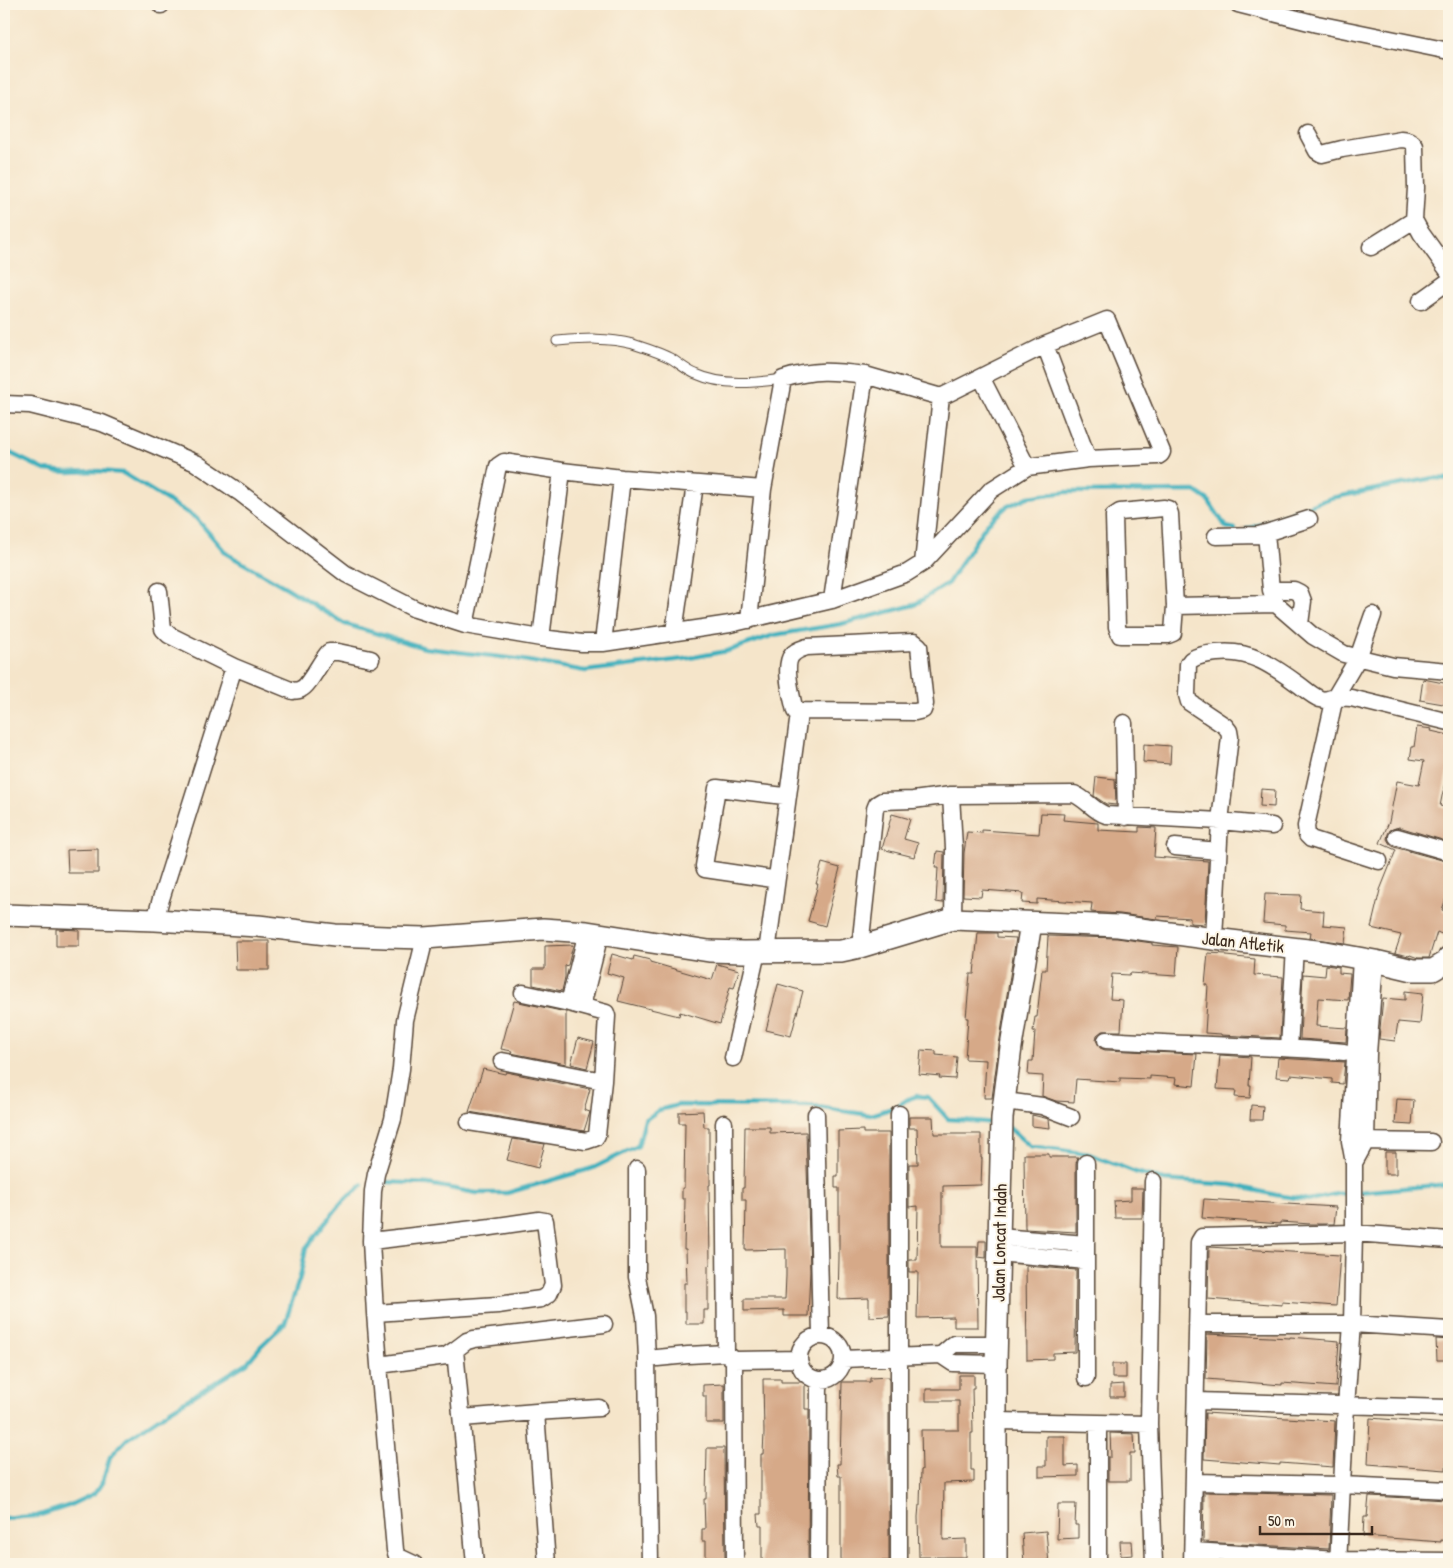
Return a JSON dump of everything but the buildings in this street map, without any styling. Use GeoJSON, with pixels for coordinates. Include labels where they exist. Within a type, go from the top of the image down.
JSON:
{"type":"FeatureCollection","features":[{"type":"Feature","properties":{"kind":"street"},"geometry":{"type":"LineString","coordinates":[[1238,4],[1316,24],[1449,51]]}},
{"type":"Feature","properties":{"kind":"street"},"geometry":{"type":"LineString","coordinates":[[1308,134],[1317,150],[1322,154],[1401,139],[1414,143],[1416,146],[1414,220],[1449,272]]}},
{"type":"Feature","properties":{"kind":"street"},"geometry":{"type":"LineString","coordinates":[[1370,247],[1414,220]]}},
{"type":"Feature","properties":{"kind":"street"},"geometry":{"type":"LineString","coordinates":[[1421,301],[1449,281]]}},
{"type":"Feature","properties":{"kind":"street"},"geometry":{"type":"LineString","coordinates":[[4,404],[30,405],[102,423],[196,463],[239,492],[346,574],[415,610],[465,625],[541,638],[582,643],[604,643],[730,624],[749,620],[832,600],[907,573],[923,563],[991,490],[1026,467],[1088,459],[1158,456],[1162,452],[1106,320],[1046,345],[941,397],[865,375],[820,371],[806,372],[783,379],[763,489],[749,620]]}},
{"type":"Feature","properties":{"kind":"street"},"geometry":{"type":"LineString","coordinates":[[1046,345],[1088,459]]}},
{"type":"Feature","properties":{"kind":"street"},"geometry":{"type":"LineString","coordinates":[[832,600],[865,375]]}},
{"type":"Feature","properties":{"kind":"street"},"geometry":{"type":"LineString","coordinates":[[981,377],[1026,467]]}},
{"type":"Feature","properties":{"kind":"street"},"geometry":{"type":"LineString","coordinates":[[923,563],[941,397]]}},
{"type":"Feature","properties":{"kind":"street"},"geometry":{"type":"LineString","coordinates":[[465,625],[498,466],[504,462],[622,478],[763,489]]}},
{"type":"Feature","properties":{"kind":"street"},"geometry":{"type":"LineString","coordinates":[[541,638],[562,471]]}},
{"type":"Feature","properties":{"kind":"street"},"geometry":{"type":"LineString","coordinates":[[604,643],[622,478]]}},
{"type":"Feature","properties":{"kind":"street"},"geometry":{"type":"LineString","coordinates":[[674,632],[695,484]]}},
{"type":"Feature","properties":{"kind":"street"},"geometry":{"type":"LineString","coordinates":[[1168,509],[1170,514],[1175,606],[1174,631],[1172,634],[1122,635],[1118,633],[1113,518],[1115,514],[1168,509]]}},
{"type":"Feature","properties":{"kind":"street"},"geometry":{"type":"LineString","coordinates":[[1216,536],[1259,535],[1309,519]]}},
{"type":"Feature","properties":{"kind":"street"},"geometry":{"type":"LineString","coordinates":[[1266,533],[1273,597],[1313,636],[1344,654],[1358,658],[1393,666],[1449,671]]}},
{"type":"Feature","properties":{"kind":"street"},"geometry":{"type":"LineString","coordinates":[[1175,606],[1273,597],[1294,590],[1300,594],[1303,601],[1300,624]]}},
{"type":"Feature","properties":{"kind":"street"},"geometry":{"type":"LineString","coordinates":[[160,591],[163,629],[169,635],[234,667],[293,691],[300,690],[306,686],[322,659],[329,652],[338,652],[370,659]]}},
{"type":"Feature","properties":{"kind":"street"},"geometry":{"type":"LineString","coordinates":[[1373,615],[1358,658],[1335,697],[1306,826],[1307,834],[1311,839],[1379,862]]}},
{"type":"Feature","properties":{"kind":"street"},"geometry":{"type":"LineString","coordinates":[[732,1058],[762,952],[798,716],[788,670],[790,659],[798,650],[806,647],[914,642],[919,646],[925,704],[923,710],[915,712],[798,711]]}},
{"type":"Feature","properties":{"kind":"street"},"geometry":{"type":"LineString","coordinates":[[1214,939],[1220,821],[1230,737],[1229,731],[1225,726],[1189,702],[1188,664],[1192,658],[1220,652],[1248,656],[1269,664],[1317,698],[1325,700],[1335,697],[1351,698],[1449,722]]}},
{"type":"Feature","properties":{"kind":"street"},"geometry":{"type":"LineString","coordinates":[[156,920],[234,667]]}},
{"type":"Feature","properties":{"kind":"street"},"geometry":{"type":"LineString","coordinates":[[762,952],[798,711]]}},
{"type":"Feature","properties":{"kind":"street"},"geometry":{"type":"LineString","coordinates":[[1124,723],[1126,817]]}},
{"type":"Feature","properties":{"kind":"street"},"geometry":{"type":"LineString","coordinates":[[772,879],[705,869],[704,866],[718,788],[784,796]]}},
{"type":"Feature","properties":{"kind":"street"},"geometry":{"type":"LineString","coordinates":[[860,948],[875,809],[882,801],[914,800],[951,795],[1074,794],[1100,814],[1106,816],[1220,821],[1272,826]]}},
{"type":"Feature","properties":{"kind":"street"},"geometry":{"type":"LineString","coordinates":[[4,915],[156,920],[258,926],[335,935],[425,938],[543,930],[593,933],[709,951],[842,951],[860,948],[953,919],[954,848],[951,795]]}},
{"type":"Feature","properties":{"kind":"street"},"geometry":{"type":"LineString","coordinates":[[1397,837],[1449,852]]}},
{"type":"Feature","properties":{"kind":"street"},"geometry":{"type":"LineString","coordinates":[[1175,847],[1218,851]]}},
{"type":"Feature","properties":{"kind":"street","name":"Jalan Atletik"},"geometry":{"type":"LineString","coordinates":[[953,919],[1118,926],[1295,948],[1414,970],[1433,970],[1448,961],[1449,957]]}},
{"type":"Feature","properties":{"kind":"street","name":"Jalan Loncat Indah"},"geometry":{"type":"LineString","coordinates":[[996,1564],[996,1354],[1003,1116],[1011,1047],[1031,923]]}},
{"type":"Feature","properties":{"kind":"street"},"geometry":{"type":"LineString","coordinates":[[575,1005],[593,933]]}},
{"type":"Feature","properties":{"kind":"street"},"geometry":{"type":"LineString","coordinates":[[414,1564],[398,1556],[395,1550],[375,1313],[371,1241],[373,1192],[376,1174],[393,1118],[402,1069],[406,1020],[425,938]]}},
{"type":"Feature","properties":{"kind":"street"},"geometry":{"type":"LineString","coordinates":[[1289,1048],[1295,948]]}},
{"type":"Feature","properties":{"kind":"street"},"geometry":{"type":"LineString","coordinates":[[1338,1562],[1352,1324],[1354,1163],[1368,1054],[1368,960]]}},
{"type":"Feature","properties":{"kind":"street"},"geometry":{"type":"LineString","coordinates":[[469,1122],[586,1141],[592,1140],[597,1136],[603,1081],[606,1013],[523,993]]}},
{"type":"Feature","properties":{"kind":"street"},"geometry":{"type":"LineString","coordinates":[[1106,1040],[1344,1052]]}},
{"type":"Feature","properties":{"kind":"street"},"geometry":{"type":"LineString","coordinates":[[502,1061],[603,1081]]}},
{"type":"Feature","properties":{"kind":"street"},"geometry":{"type":"LineString","coordinates":[[1003,1116],[1042,1106],[1071,1117]]}},
{"type":"Feature","properties":{"kind":"street"},"geometry":{"type":"LineString","coordinates":[[816,1114],[821,1336]]}},
{"type":"Feature","properties":{"kind":"street"},"geometry":{"type":"LineString","coordinates":[[898,1564],[899,1114]]}},
{"type":"Feature","properties":{"kind":"street"},"geometry":{"type":"LineString","coordinates":[[724,1122],[735,1564]]}},
{"type":"Feature","properties":{"kind":"street"},"geometry":{"type":"LineString","coordinates":[[1358,1141],[1431,1142]]}},
{"type":"Feature","properties":{"kind":"street"},"geometry":{"type":"LineString","coordinates":[[1086,1163],[1086,1378]]}},
{"type":"Feature","properties":{"kind":"street"},"geometry":{"type":"LineString","coordinates":[[637,1169],[637,1277],[645,1316],[649,1410],[650,1564]]}},
{"type":"Feature","properties":{"kind":"street"},"geometry":{"type":"LineString","coordinates":[[1153,1181],[1149,1424],[1154,1564]]}},
{"type":"Feature","properties":{"kind":"street"},"geometry":{"type":"LineString","coordinates":[[371,1241],[540,1220],[545,1221],[553,1285],[549,1294],[540,1299],[498,1305],[375,1313]]}},
{"type":"Feature","properties":{"kind":"street"},"geometry":{"type":"LineString","coordinates":[[1449,1240],[1354,1234],[1202,1238],[1199,1242],[1192,1558],[1338,1562],[1449,1561]]}},
{"type":"Feature","properties":{"kind":"street"},"geometry":{"type":"LineString","coordinates":[[998,1245],[1086,1244]]}},
{"type":"Feature","properties":{"kind":"street"},"geometry":{"type":"LineString","coordinates":[[998,1245],[1086,1261]]}},
{"type":"Feature","properties":{"kind":"street"},"geometry":{"type":"LineString","coordinates":[[380,1365],[446,1356],[461,1344],[474,1339],[604,1324]]}},
{"type":"Feature","properties":{"kind":"street"},"geometry":{"type":"LineString","coordinates":[[1197,1324],[1352,1324],[1449,1330]]}},
{"type":"Feature","properties":{"kind":"street"},"geometry":{"type":"LineString","coordinates":[[821,1336],[828,1337],[839,1345],[843,1359],[842,1366],[838,1372],[832,1377],[819,1380],[810,1377],[804,1372],[800,1366],[799,1359],[803,1345],[808,1340],[821,1336]]}},
{"type":"Feature","properties":{"kind":"street"},"geometry":{"type":"LineString","coordinates":[[843,1359],[941,1355],[954,1344],[996,1354]]}},
{"type":"Feature","properties":{"kind":"street"},"geometry":{"type":"LineString","coordinates":[[455,1350],[475,1564]]}},
{"type":"Feature","properties":{"kind":"street"},"geometry":{"type":"LineString","coordinates":[[647,1359],[688,1355],[799,1359]]}},
{"type":"Feature","properties":{"kind":"street"},"geometry":{"type":"LineString","coordinates":[[818,1564],[819,1380]]}},
{"type":"Feature","properties":{"kind":"street"},"geometry":{"type":"LineString","coordinates":[[1196,1401],[1449,1408]]}},
{"type":"Feature","properties":{"kind":"street"},"geometry":{"type":"LineString","coordinates":[[462,1418],[599,1408]]}},
{"type":"Feature","properties":{"kind":"street"},"geometry":{"type":"LineString","coordinates":[[536,1412],[546,1564]]}},
{"type":"Feature","properties":{"kind":"street"},"geometry":{"type":"LineString","coordinates":[[997,1421],[1149,1424]]}},
{"type":"Feature","properties":{"kind":"street"},"geometry":{"type":"LineString","coordinates":[[1098,1424],[1098,1564]]}},
{"type":"Feature","properties":{"kind":"street"},"geometry":{"type":"LineString","coordinates":[[1195,1482],[1342,1485],[1449,1490]]}},
{"type":"Feature","properties":{"kind":"lane"},"geometry":{"type":"LineString","coordinates":[[557,341],[610,339],[633,344],[669,357],[704,377],[727,381],[747,384],[783,379]]}},
{"type":"Feature","properties":{"kind":"waterway"},"geometry":{"type":"LineString","coordinates":[[4,450],[45,470],[123,473],[196,518],[227,554],[345,624],[425,648],[517,659],[585,671],[684,659],[727,651],[774,635],[841,624],[914,605],[948,583],[986,525],[1006,507],[1028,497],[1067,492],[1195,491],[1208,500],[1226,527],[1235,529]]}},
{"type":"Feature","properties":{"kind":"waterway"},"geometry":{"type":"LineString","coordinates":[[1247,529],[1331,498],[1433,478],[1449,479]]}},
{"type":"Feature","properties":{"kind":"waterway"},"geometry":{"type":"LineString","coordinates":[[387,1182],[428,1184],[476,1193],[507,1193],[593,1168],[638,1146],[645,1120],[659,1110],[678,1105],[811,1106],[870,1115],[896,1107],[908,1099],[917,1096],[928,1097],[948,1119],[996,1123]]}},
{"type":"Feature","properties":{"kind":"waterway"},"geometry":{"type":"LineString","coordinates":[[1008,1127],[1030,1146],[1089,1154],[1135,1172],[1164,1180],[1232,1185],[1309,1200],[1337,1194],[1449,1184]]}},
{"type":"Feature","properties":{"kind":"waterway"},"geometry":{"type":"LineString","coordinates":[[4,1518],[37,1516],[68,1506],[95,1493],[103,1481],[110,1457],[127,1439],[247,1363],[261,1346],[285,1323],[300,1277],[306,1248],[340,1204],[362,1185]]}}]}
